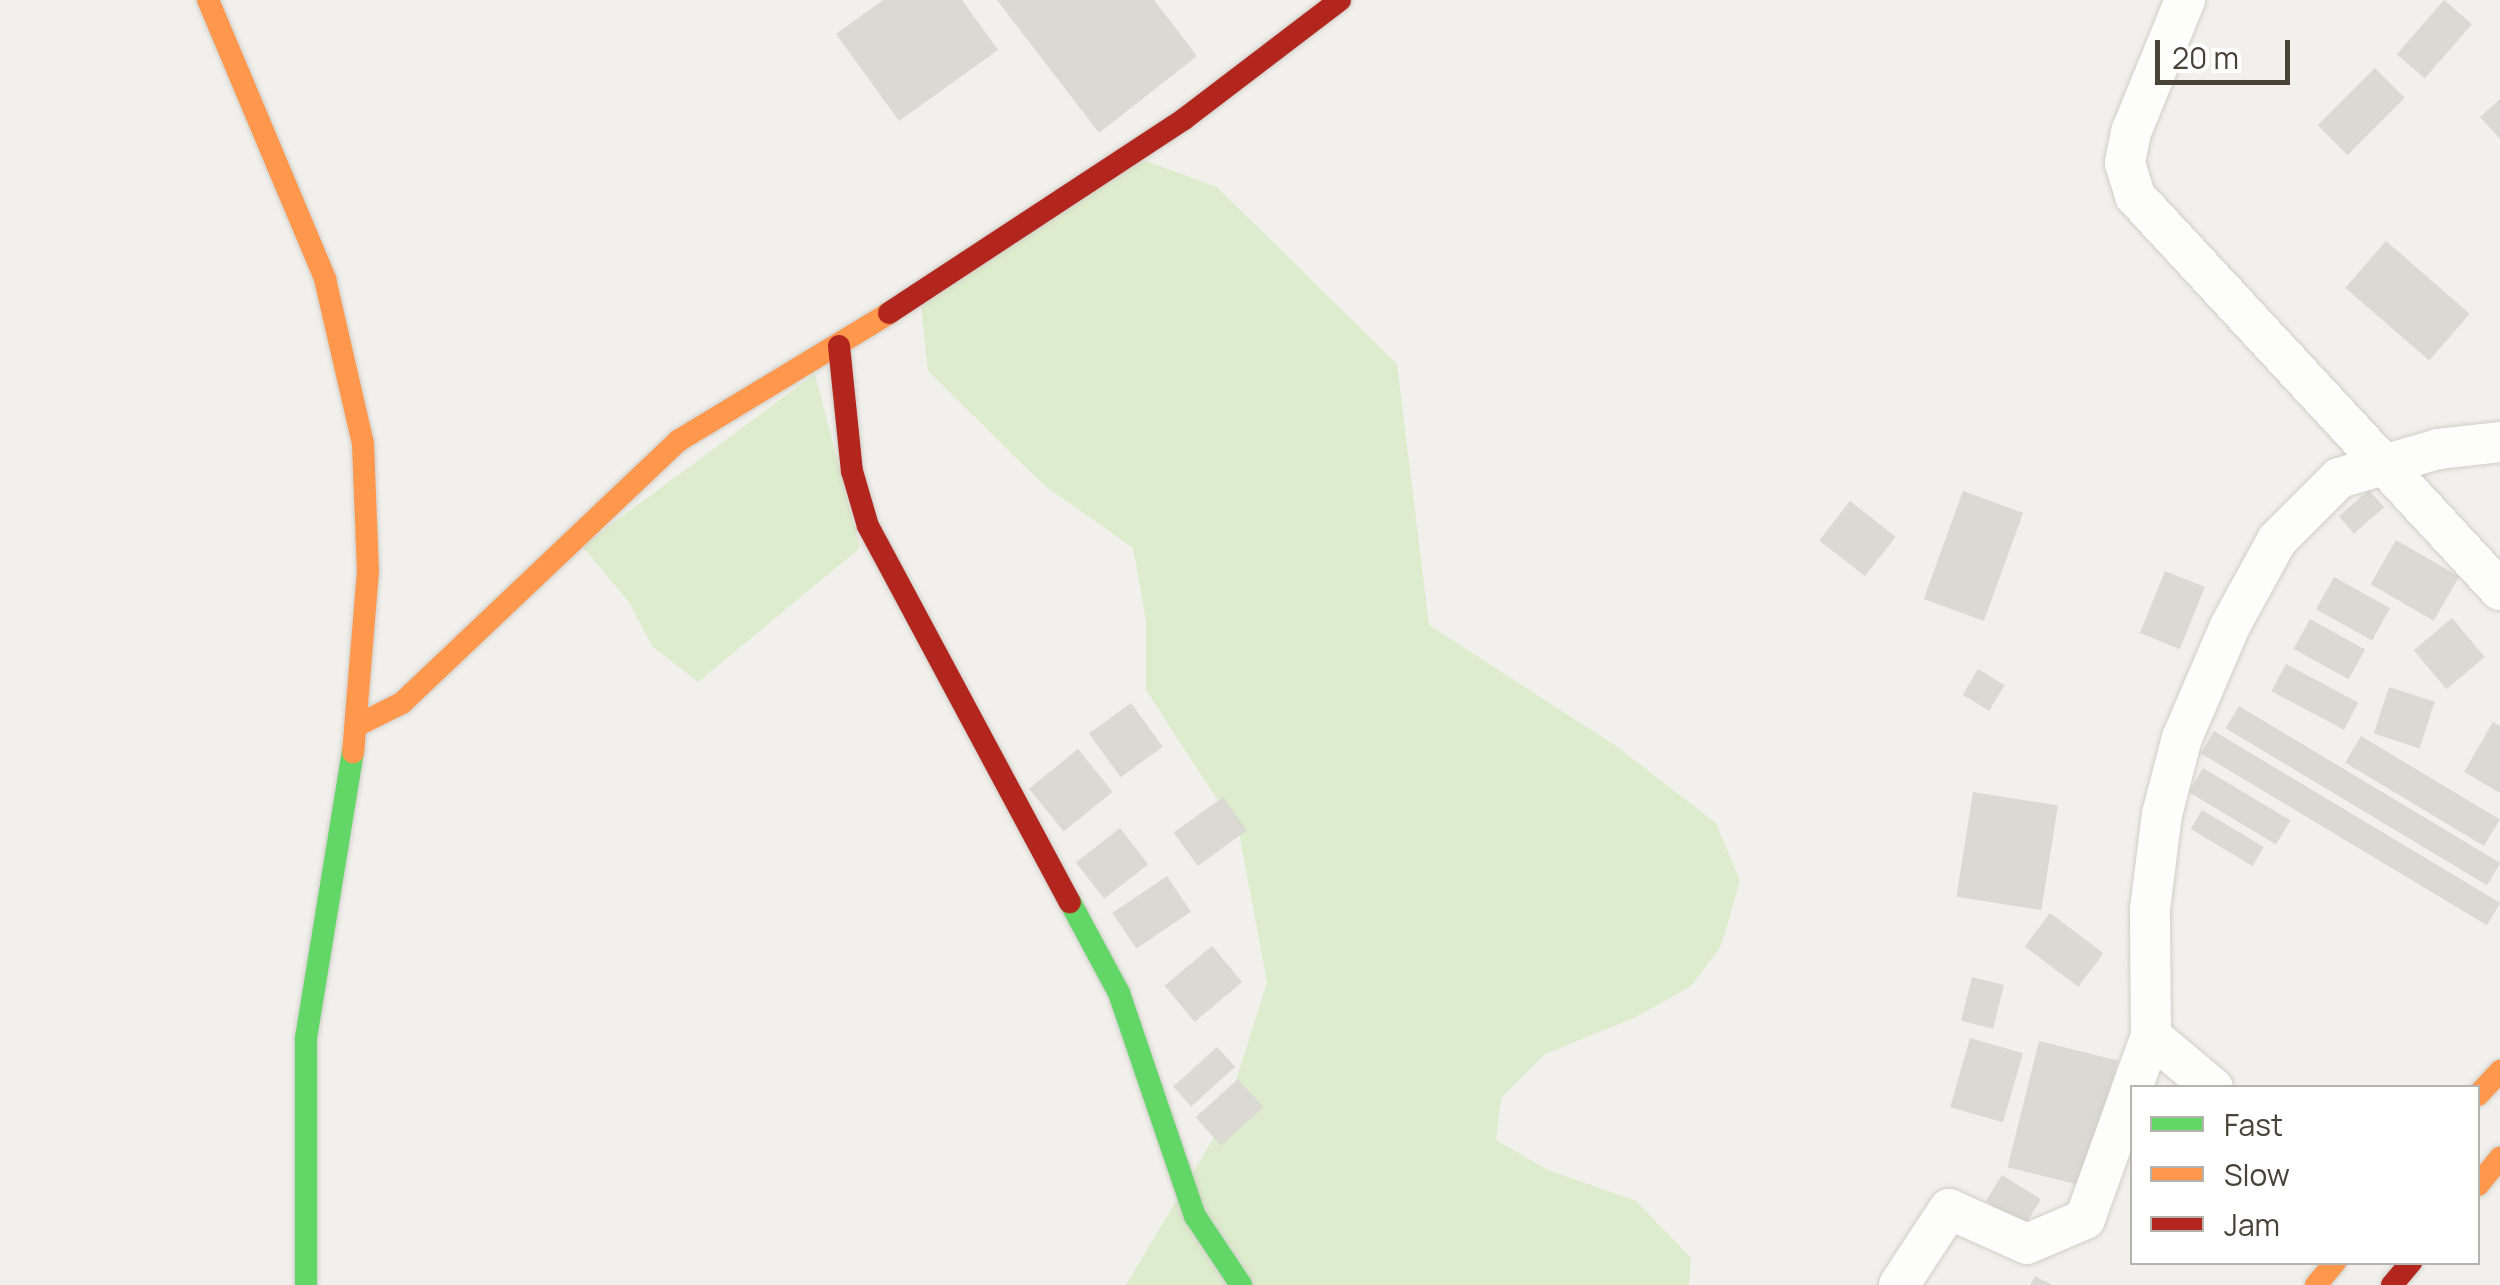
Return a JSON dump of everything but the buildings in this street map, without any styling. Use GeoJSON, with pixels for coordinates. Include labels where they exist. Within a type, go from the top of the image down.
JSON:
{"type":"FeatureCollection","features":[{"type":"Feature","properties":{"kind":"street"},"geometry":{"type":"LineString","coordinates":[[208,0],[324,279],[364,443],[368,571],[358,724],[306,1038],[306,1285]]}},
{"type":"Feature","properties":{"kind":"street"},"geometry":{"type":"LineString","coordinates":[[358,724],[402,702],[678,441],[762,385],[839,346],[1184,119],[1340,0]]}},
{"type":"Feature","properties":{"kind":"street"},"geometry":{"type":"LineString","coordinates":[[2185,0],[2132,132],[2124,163],[2135,196],[2500,590]]}},
{"type":"Feature","properties":{"kind":"street"},"geometry":{"type":"LineString","coordinates":[[839,346],[852,471],[868,526],[1118,993],[1195,1216],[1241,1285]]}},
{"type":"Feature","properties":{"kind":"street"},"geometry":{"type":"LineString","coordinates":[[2133,1085],[2151,1036],[2150,909],[2162,814],[2182,738],[2230,626],[2278,540],[2338,478],[2381,462],[2500,442]]}},
{"type":"Feature","properties":{"kind":"street"},"geometry":{"type":"LineString","coordinates":[[2151,1036],[2209,1085]]}},
{"type":"Feature","properties":{"kind":"street"},"geometry":{"type":"LineString","coordinates":[[2480,1093],[2500,1070]]}},
{"type":"Feature","properties":{"kind":"street"},"geometry":{"type":"LineString","coordinates":[[1899,1285],[1949,1209],[2027,1244],[2085,1219],[2130,1094]]}},
{"type":"Feature","properties":{"kind":"street"},"geometry":{"type":"LineString","coordinates":[[2480,1182],[2500,1158]]}},
{"type":"Feature","properties":{"kind":"street"},"geometry":{"type":"LineString","coordinates":[[2316,1285],[2333,1265]]}},
{"type":"Feature","properties":{"kind":"street"},"geometry":{"type":"LineString","coordinates":[[2392,1285],[2409,1265]]}},
{"type":"Feature","properties":{"kind":"green space"},"geometry":{"type":"Polygon","coordinates":[[[1143,160],[1217,187],[1397,364],[1429,625],[1616,746],[1716,823],[1740,881],[1721,946],[1691,986],[1636,1017],[1545,1054],[1501,1098],[1496,1140],[1548,1170],[1636,1201],[1691,1258],[1689,1285],[1126,1285],[1223,1122],[1267,982],[1239,833],[1146,690],[1146,620],[1133,548],[1045,486],[928,371],[920,297],[1143,160]]]}},
{"type":"Feature","properties":{"kind":"green space"},"geometry":{"type":"Polygon","coordinates":[[[815,374],[860,548],[698,682],[652,646],[629,602],[582,546],[815,374]]]}},
{"type":"Feature","properties":{"kind":"traffic: fast"},"geometry":{"type":"LineString","coordinates":[[306,1285],[306,1038],[353,752]]}},
{"type":"Feature","properties":{"kind":"traffic: fast"},"geometry":{"type":"LineString","coordinates":[[1070,902],[1119,993],[1195,1216],[1241,1285]]}},
{"type":"Feature","properties":{"kind":"traffic: slow"},"geometry":{"type":"LineString","coordinates":[[208,0],[325,279],[363,443],[368,571],[353,752]]}},
{"type":"Feature","properties":{"kind":"traffic: slow"},"geometry":{"type":"LineString","coordinates":[[358,725],[402,703],[678,441],[889,313]]}},
{"type":"Feature","properties":{"kind":"traffic: slow"},"geometry":{"type":"LineString","coordinates":[[2480,1093],[2500,1071]]}},
{"type":"Feature","properties":{"kind":"traffic: slow"},"geometry":{"type":"LineString","coordinates":[[2480,1183],[2500,1158]]}},
{"type":"Feature","properties":{"kind":"traffic: slow"},"geometry":{"type":"LineString","coordinates":[[2316,1285],[2333,1265]]}},
{"type":"Feature","properties":{"kind":"traffic: jam"},"geometry":{"type":"LineString","coordinates":[[889,313],[1184,119],[1340,0]]}},
{"type":"Feature","properties":{"kind":"traffic: jam"},"geometry":{"type":"LineString","coordinates":[[839,346],[852,471],[868,526],[1070,902]]}},
{"type":"Feature","properties":{"kind":"traffic: jam"},"geometry":{"type":"LineString","coordinates":[[2392,1285],[2409,1265]]}}]}
